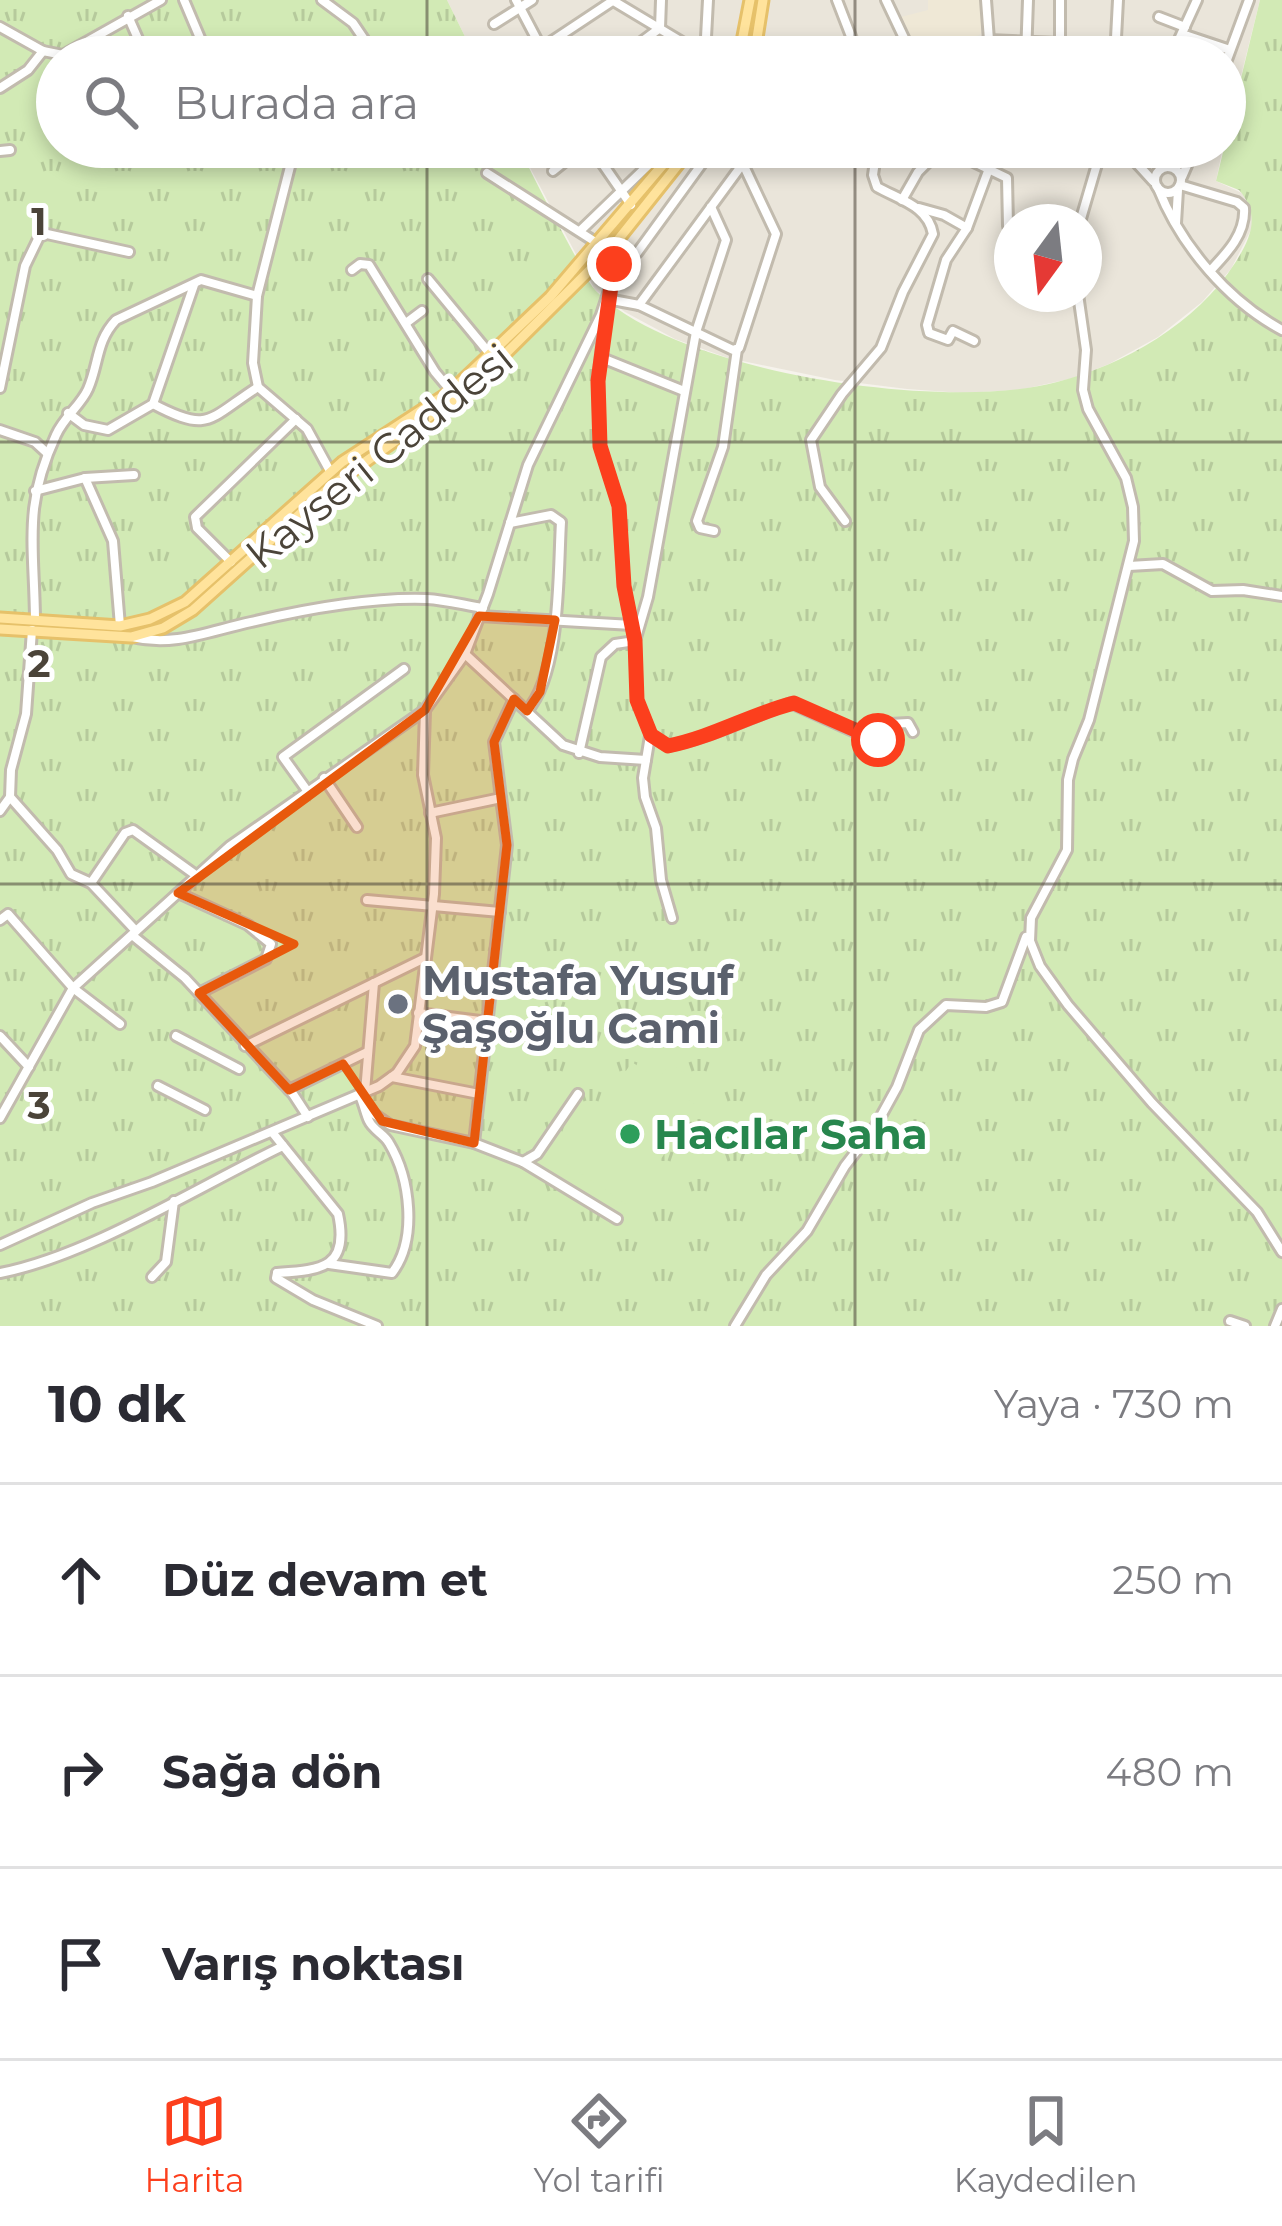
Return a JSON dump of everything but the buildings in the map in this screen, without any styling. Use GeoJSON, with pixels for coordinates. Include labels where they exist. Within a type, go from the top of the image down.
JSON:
{"type":"FeatureCollection","features":[{"type":"Feature","properties":{"kind":"main road"},"geometry":{"type":"LineString","coordinates":[[743,36],[750,0]]}},
{"type":"Feature","properties":{"kind":"main road"},"geometry":{"type":"LineString","coordinates":[[757,36],[763,0]]}},
{"type":"Feature","properties":{"kind":"main road","name":"Kayseri Caddesi"},"geometry":{"type":"LineString","coordinates":[[0,617],[120,626],[150,619],[185,602],[330,471],[451,391],[599,244],[662,168]]}},
{"type":"Feature","properties":{"kind":"main road","name":"Kayseri Caddesi"},"geometry":{"type":"LineString","coordinates":[[0,629],[130,637],[163,628],[194,610],[330,487],[475,384],[610,250],[675,168]]}},
{"type":"Feature","properties":{"kind":"street"},"geometry":{"type":"LineString","coordinates":[[95,36],[161,0]]}},
{"type":"Feature","properties":{"kind":"street"},"geometry":{"type":"LineString","coordinates":[[184,0],[199,36]]}},
{"type":"Feature","properties":{"kind":"street"},"geometry":{"type":"LineString","coordinates":[[322,0],[353,23],[362,36]]}},
{"type":"Feature","properties":{"kind":"street"},"geometry":{"type":"LineString","coordinates":[[494,24],[518,4],[532,0]]}},
{"type":"Feature","properties":{"kind":"street"},"geometry":{"type":"LineString","coordinates":[[566,36],[614,0],[672,36]]}},
{"type":"Feature","properties":{"kind":"street"},"geometry":{"type":"LineString","coordinates":[[660,28],[661,0]]}},
{"type":"Feature","properties":{"kind":"street"},"geometry":{"type":"LineString","coordinates":[[704,36],[708,0]]}},
{"type":"Feature","properties":{"kind":"street"},"geometry":{"type":"LineString","coordinates":[[837,0],[852,36]]}},
{"type":"Feature","properties":{"kind":"street"},"geometry":{"type":"LineString","coordinates":[[886,0],[903,36]]}},
{"type":"Feature","properties":{"kind":"street"},"geometry":{"type":"LineString","coordinates":[[986,0],[986,36]]}},
{"type":"Feature","properties":{"kind":"street"},"geometry":{"type":"LineString","coordinates":[[1028,0],[1028,36]]}},
{"type":"Feature","properties":{"kind":"street"},"geometry":{"type":"LineString","coordinates":[[1060,0],[1060,36]]}},
{"type":"Feature","properties":{"kind":"street"},"geometry":{"type":"LineString","coordinates":[[1116,36],[1118,0]]}},
{"type":"Feature","properties":{"kind":"street"},"geometry":{"type":"LineString","coordinates":[[1181,36],[1196,0]]}},
{"type":"Feature","properties":{"kind":"street"},"geometry":{"type":"LineString","coordinates":[[1235,36],[1249,0]]}},
{"type":"Feature","properties":{"kind":"street"},"geometry":{"type":"LineString","coordinates":[[518,4],[535,36]]}},
{"type":"Feature","properties":{"kind":"street"},"geometry":{"type":"LineString","coordinates":[[128,16],[137,36]]}},
{"type":"Feature","properties":{"kind":"street"},"geometry":{"type":"LineString","coordinates":[[1159,16],[1197,36]]}},
{"type":"Feature","properties":{"kind":"street"},"geometry":{"type":"LineString","coordinates":[[0,27],[36,47]]}},
{"type":"Feature","properties":{"kind":"street"},"geometry":{"type":"LineString","coordinates":[[649,36],[660,28]]}},
{"type":"Feature","properties":{"kind":"street"},"geometry":{"type":"LineString","coordinates":[[0,88],[36,60]]}},
{"type":"Feature","properties":{"kind":"street"},"geometry":{"type":"LineString","coordinates":[[290,168],[257,296],[253,363],[258,387],[307,429],[330,471]]}},
{"type":"Feature","properties":{"kind":"street"},"geometry":{"type":"LineString","coordinates":[[553,171],[557,168]]}},
{"type":"Feature","properties":{"kind":"street"},"geometry":{"type":"LineString","coordinates":[[603,168],[632,205]]}},
{"type":"Feature","properties":{"kind":"street"},"geometry":{"type":"LineString","coordinates":[[580,231],[645,168]]}},
{"type":"Feature","properties":{"kind":"street"},"geometry":{"type":"LineString","coordinates":[[614,264],[637,253],[699,168]]}},
{"type":"Feature","properties":{"kind":"street"},"geometry":{"type":"LineString","coordinates":[[639,305],[740,168]]}},
{"type":"Feature","properties":{"kind":"street"},"geometry":{"type":"LineString","coordinates":[[714,531],[700,528],[697,521],[723,447],[737,349],[776,234],[745,168]]}},
{"type":"Feature","properties":{"kind":"street"},"geometry":{"type":"LineString","coordinates":[[875,168],[874,181],[902,200],[967,228]]}},
{"type":"Feature","properties":{"kind":"street"},"geometry":{"type":"LineString","coordinates":[[902,200],[924,168]]}},
{"type":"Feature","properties":{"kind":"street"},"geometry":{"type":"LineString","coordinates":[[1085,204],[1096,168]]}},
{"type":"Feature","properties":{"kind":"street"},"geometry":{"type":"LineString","coordinates":[[1141,168],[1169,193],[1180,183]]}},
{"type":"Feature","properties":{"kind":"street"},"geometry":{"type":"LineString","coordinates":[[1166,168],[1155,176],[1176,224],[1210,271],[1250,313],[1282,330]]}},
{"type":"Feature","properties":{"kind":"street"},"geometry":{"type":"LineString","coordinates":[[1168,168],[1180,183],[1244,208],[1244,221],[1231,249],[1210,271]]}},
{"type":"Feature","properties":{"kind":"street"},"geometry":{"type":"LineString","coordinates":[[1176,224],[1186,168]]}},
{"type":"Feature","properties":{"kind":"street"},"geometry":{"type":"LineString","coordinates":[[974,341],[953,331],[948,340],[929,333],[926,327],[946,260],[967,228],[991,169],[1009,182],[1008,204]]}},
{"type":"Feature","properties":{"kind":"street"},"geometry":{"type":"LineString","coordinates":[[487,173],[599,244]]}},
{"type":"Feature","properties":{"kind":"street"},"geometry":{"type":"LineString","coordinates":[[635,641],[648,597],[696,332],[726,240],[711,207]]}},
{"type":"Feature","properties":{"kind":"street"},"geometry":{"type":"LineString","coordinates":[[845,520],[820,488],[811,440],[889,332],[903,292],[933,234],[919,208]]}},
{"type":"Feature","properties":{"kind":"street"},"geometry":{"type":"LineString","coordinates":[[0,388],[26,266],[39,236],[128,252]]}},
{"type":"Feature","properties":{"kind":"street"},"geometry":{"type":"LineString","coordinates":[[610,250],[614,264],[602,358],[600,446],[619,506],[637,700],[651,735],[645,797],[656,828],[658,861],[672,918]]}},
{"type":"Feature","properties":{"kind":"street"},"geometry":{"type":"LineString","coordinates":[[352,270],[359,264],[368,265],[451,391]]}},
{"type":"Feature","properties":{"kind":"street"},"geometry":{"type":"LineString","coordinates":[[68,413],[84,425],[108,430],[153,404],[200,268]]}},
{"type":"Feature","properties":{"kind":"street"},"geometry":{"type":"LineString","coordinates":[[428,279],[490,354]]}},
{"type":"Feature","properties":{"kind":"street"},"geometry":{"type":"LineString","coordinates":[[35,618],[34,491],[68,413],[89,387],[108,328],[201,280],[257,296]]}},
{"type":"Feature","properties":{"kind":"street"},"geometry":{"type":"LineString","coordinates":[[607,298],[639,305],[737,349]]}},
{"type":"Feature","properties":{"kind":"street"},"geometry":{"type":"LineString","coordinates":[[0,1118],[73,988],[196,876],[306,789],[425,710],[465,654],[528,465],[607,298]]}},
{"type":"Feature","properties":{"kind":"street"},"geometry":{"type":"LineString","coordinates":[[406,323],[422,310]]}},
{"type":"Feature","properties":{"kind":"street"},"geometry":{"type":"LineString","coordinates":[[731,1326],[777,1262],[807,1231],[845,1166],[875,1127],[919,1030],[946,1005],[986,1007],[1002,1001],[1030,918],[1067,850],[1072,759],[1089,720],[1134,541],[1126,478],[1088,409],[1083,390],[1082,312]]}},
{"type":"Feature","properties":{"kind":"street"},"geometry":{"type":"LineString","coordinates":[[602,358],[684,391]]}},
{"type":"Feature","properties":{"kind":"street"},"geometry":{"type":"LineString","coordinates":[[153,404],[184,420],[199,422],[258,387]]}},
{"type":"Feature","properties":{"kind":"street"},"geometry":{"type":"LineString","coordinates":[[231,562],[197,528],[195,517],[296,419]]}},
{"type":"Feature","properties":{"kind":"street"},"geometry":{"type":"LineString","coordinates":[[0,430],[35,442],[47,454]]}},
{"type":"Feature","properties":{"kind":"street"},"geometry":{"type":"LineString","coordinates":[[34,491],[86,478],[134,476]]}},
{"type":"Feature","properties":{"kind":"street"},"geometry":{"type":"LineString","coordinates":[[86,478],[112,541],[120,626]]}},
{"type":"Feature","properties":{"kind":"street"},"geometry":{"type":"LineString","coordinates":[[509,524],[551,515],[562,522],[555,620],[540,692],[527,711]]}},
{"type":"Feature","properties":{"kind":"street"},"geometry":{"type":"LineString","coordinates":[[1129,566],[1169,566],[1212,591],[1282,596]]}},
{"type":"Feature","properties":{"kind":"street"},"geometry":{"type":"LineString","coordinates":[[130,637],[179,641],[252,621],[428,599],[481,612],[632,625]]}},
{"type":"Feature","properties":{"kind":"street"},"geometry":{"type":"LineString","coordinates":[[0,812],[10,797],[11,770],[26,714],[32,631]]}},
{"type":"Feature","properties":{"kind":"street"},"geometry":{"type":"LineString","coordinates":[[579,753],[601,657],[614,644],[635,641]]}},
{"type":"Feature","properties":{"kind":"street"},"geometry":{"type":"LineString","coordinates":[[465,654],[563,745],[579,753],[646,760]]}},
{"type":"Feature","properties":{"kind":"street"},"geometry":{"type":"LineString","coordinates":[[306,789],[283,757],[404,669]]}},
{"type":"Feature","properties":{"kind":"street"},"geometry":{"type":"LineString","coordinates":[[474,1143],[507,844],[494,742],[514,699]]}},
{"type":"Feature","properties":{"kind":"street"},"geometry":{"type":"LineString","coordinates":[[651,735],[668,746],[703,740],[791,703],[873,740],[890,724],[910,724],[913,732]]}},
{"type":"Feature","properties":{"kind":"street"},"geometry":{"type":"LineString","coordinates":[[0,1245],[308,1117],[392,1077],[415,1046],[432,907],[436,838],[421,740],[425,710]]}},
{"type":"Feature","properties":{"kind":"street"},"geometry":{"type":"LineString","coordinates":[[324,778],[357,827]]}},
{"type":"Feature","properties":{"kind":"street"},"geometry":{"type":"LineString","coordinates":[[10,797],[57,850],[71,874],[91,884],[134,933],[199,993],[308,1117]]}},
{"type":"Feature","properties":{"kind":"street"},"geometry":{"type":"LineString","coordinates":[[430,813],[501,798]]}},
{"type":"Feature","properties":{"kind":"street"},"geometry":{"type":"LineString","coordinates":[[91,884],[125,833],[133,830],[196,876]]}},
{"type":"Feature","properties":{"kind":"street"},"geometry":{"type":"LineString","coordinates":[[178,892],[248,925],[271,944],[266,958],[199,993]]}},
{"type":"Feature","properties":{"kind":"street"},"geometry":{"type":"LineString","coordinates":[[367,901],[500,912]]}},
{"type":"Feature","properties":{"kind":"street"},"geometry":{"type":"LineString","coordinates":[[0,920],[8,914],[73,988],[120,1024]]}},
{"type":"Feature","properties":{"kind":"street"},"geometry":{"type":"LineString","coordinates":[[1029,930],[1040,966],[1068,1005],[1152,1103],[1257,1212],[1282,1252]]}},
{"type":"Feature","properties":{"kind":"street"},"geometry":{"type":"LineString","coordinates":[[245,1046],[425,958]]}},
{"type":"Feature","properties":{"kind":"street"},"geometry":{"type":"LineString","coordinates":[[374,983],[362,1093],[371,1125],[389,1142],[406,1195],[409,1209],[399,1263],[389,1274],[329,1264],[276,1276],[313,1300],[377,1326]]}},
{"type":"Feature","properties":{"kind":"street"},"geometry":{"type":"LineString","coordinates":[[418,1013],[488,1022]]}},
{"type":"Feature","properties":{"kind":"street"},"geometry":{"type":"LineString","coordinates":[[0,1036],[28,1067]]}},
{"type":"Feature","properties":{"kind":"street"},"geometry":{"type":"LineString","coordinates":[[176,1036],[239,1070]]}},
{"type":"Feature","properties":{"kind":"street"},"geometry":{"type":"LineString","coordinates":[[289,1090],[369,1051]]}},
{"type":"Feature","properties":{"kind":"street"},"geometry":{"type":"LineString","coordinates":[[392,1077],[479,1094]]}},
{"type":"Feature","properties":{"kind":"street"},"geometry":{"type":"LineString","coordinates":[[158,1086],[205,1110]]}},
{"type":"Feature","properties":{"kind":"street"},"geometry":{"type":"LineString","coordinates":[[523,1162],[536,1154],[578,1094]]}},
{"type":"Feature","properties":{"kind":"street"},"geometry":{"type":"LineString","coordinates":[[367,1109],[390,1125],[474,1143],[523,1162],[617,1219]]}},
{"type":"Feature","properties":{"kind":"street"},"geometry":{"type":"LineString","coordinates":[[272,1132],[338,1214],[340,1241],[329,1264]]}},
{"type":"Feature","properties":{"kind":"street"},"geometry":{"type":"LineString","coordinates":[[0,1274],[67,1251],[283,1145]]}},
{"type":"Feature","properties":{"kind":"street"},"geometry":{"type":"LineString","coordinates":[[152,1277],[166,1262],[174,1200]]}},
{"type":"Feature","properties":{"kind":"street"},"geometry":{"type":"LineString","coordinates":[[1275,1326],[1282,1309]]}},
{"type":"Feature","properties":{"kind":"street"},"geometry":{"type":"LineString","coordinates":[[1230,1322],[1245,1326]]}},
{"type":"Feature","properties":{"kind":"highlighted area"},"geometry":{"type":"Polygon","coordinates":[[[479,616],[555,620],[540,692],[527,711],[514,699],[494,742],[507,845],[474,1143],[382,1121],[343,1064],[289,1090],[199,993],[294,944],[178,893],[425,710],[479,616]]]}},
{"type":"Feature","properties":{"kind":"shaded area"},"geometry":{"type":"Polygon","coordinates":[[[447,0],[1260,0],[1246,56],[1246,36],[465,36],[447,0]]]}},
{"type":"Feature","properties":{"kind":"shaded area"},"geometry":{"type":"Polygon","coordinates":[[[928,0],[982,0],[981,34],[910,36],[901,17],[928,10],[928,0]]]}},
{"type":"Feature","properties":{"kind":"shaded area"},"geometry":{"type":"Polygon","coordinates":[[[530,168],[1219,168],[1216,181],[1244,194],[1252,210],[1253,226],[1231,269],[1202,302],[1158,337],[1074,378],[1019,390],[907,389],[728,358],[675,339],[595,290],[530,168]]]}},
{"type":"Feature","properties":{"kind":"green space"},"geometry":{"type":"Polygon","coordinates":[[[0,0],[447,0],[465,36],[36,36],[36,168],[529,168],[596,291],[635,320],[687,344],[749,364],[816,379],[951,392],[1057,382],[1108,365],[1180,323],[1219,285],[1245,245],[1252,217],[1239,190],[1216,181],[1219,168],[1246,168],[1246,58],[1260,0],[1282,0],[1282,1326],[0,1326],[0,0]]]}},
{"type":"Feature","properties":{"kind":"green space","name":"Hacılar Saha"},"geometry":{"type":"Polygon","coordinates":[[[632,1062],[658,1080],[670,1063],[698,1082],[686,1098],[697,1106],[629,1206],[564,1162],[632,1062]]]}},
{"type":"Feature","properties":{"kind":"place","name":"Mustafa Yusuf Şaşoğlu Cami"},"geometry":{"type":"Point","coordinates":[398,1004]}},
{"type":"Feature","properties":{"kind":"place","name":"Hacılar Saha"},"geometry":{"type":"Point","coordinates":[630,1134]}},
{"type":"Feature","properties":{"kind":"route"},"geometry":{"type":"LineString","coordinates":[[614,264],[598,381],[600,446],[619,506],[637,700],[651,735],[668,746],[703,740],[742,720],[794,703],[878,740]]}}]}
